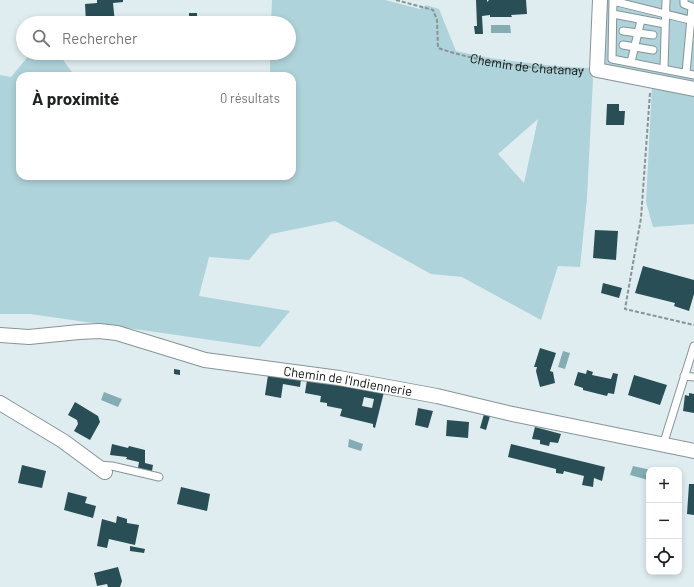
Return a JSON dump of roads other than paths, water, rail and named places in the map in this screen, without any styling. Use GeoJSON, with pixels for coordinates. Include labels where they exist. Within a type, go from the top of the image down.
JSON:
{"type":"FeatureCollection","features":[{"type":"Feature","properties":{"kind":"street","name":"Chemin de Chatanay"},"geometry":{"type":"LineString","coordinates":[[609,0],[597,70],[694,89]]}},
{"type":"Feature","properties":{"kind":"street","name":"Chemin de l'Indiennerie"},"geometry":{"type":"LineString","coordinates":[[0,335],[30,337],[86,332],[117,333],[204,360],[339,378],[429,394],[694,451]]}},
{"type":"Feature","properties":{"kind":"street"},"geometry":{"type":"LineString","coordinates":[[0,403],[63,441],[100,469]]}},
{"type":"Feature","properties":{"kind":"lane"},"geometry":{"type":"LineString","coordinates":[[692,21],[665,14],[638,3],[609,0],[613,14],[612,59],[694,75]]}},
{"type":"Feature","properties":{"kind":"lane"},"geometry":{"type":"LineString","coordinates":[[664,69],[666,0]]}},
{"type":"Feature","properties":{"kind":"lane"},"geometry":{"type":"LineString","coordinates":[[684,0],[684,4],[693,7],[691,60],[686,73]]}},
{"type":"Feature","properties":{"kind":"lane"},"geometry":{"type":"LineString","coordinates":[[613,14],[665,24]]}},
{"type":"Feature","properties":{"kind":"lane"},"geometry":{"type":"LineString","coordinates":[[631,62],[641,20]]}},
{"type":"Feature","properties":{"kind":"lane"},"geometry":{"type":"LineString","coordinates":[[623,31],[653,35]]}},
{"type":"Feature","properties":{"kind":"lane"},"geometry":{"type":"LineString","coordinates":[[623,45],[653,50]]}},
{"type":"Feature","properties":{"kind":"lane"},"geometry":{"type":"LineString","coordinates":[[663,445],[694,346]]}},
{"type":"Feature","properties":{"kind":"lane"},"geometry":{"type":"LineString","coordinates":[[684,376],[694,377]]}},
{"type":"Feature","properties":{"kind":"lane"},"geometry":{"type":"LineString","coordinates":[[100,469],[112,466],[158,477]]}}]}
